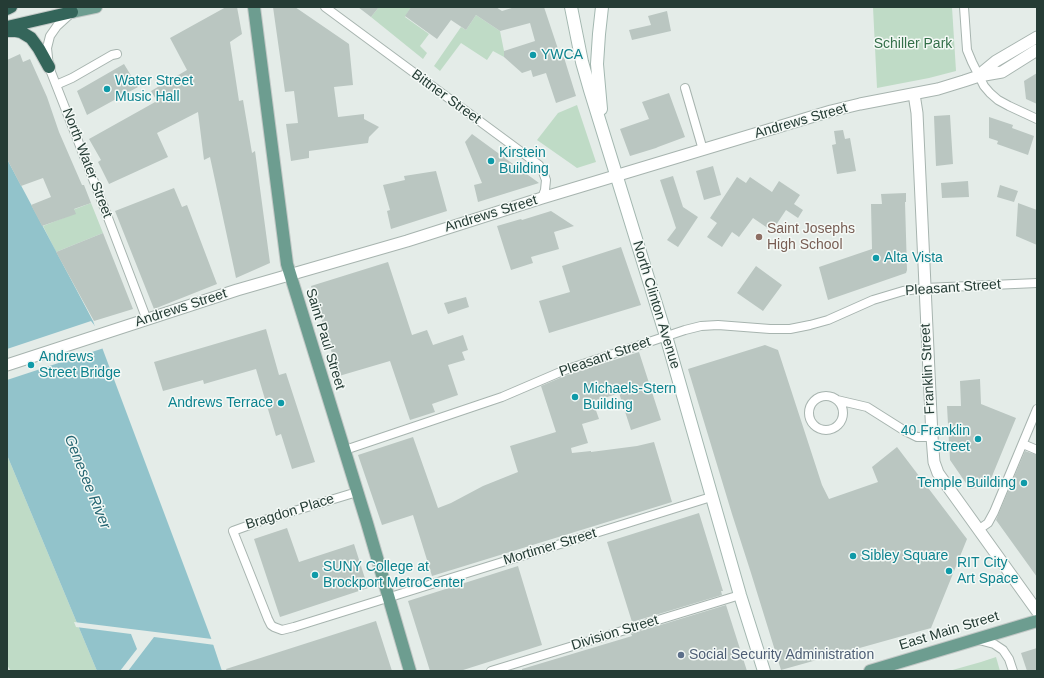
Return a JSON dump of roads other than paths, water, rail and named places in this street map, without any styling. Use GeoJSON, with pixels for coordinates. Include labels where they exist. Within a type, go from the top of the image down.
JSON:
{"type":"FeatureCollection","features":[{"type":"Feature","properties":{"kind":"highway"},"geometry":{"type":"LineString","coordinates":[[7,9],[12,7]]}},
{"type":"Feature","properties":{"kind":"highway"},"geometry":{"type":"LineString","coordinates":[[7,27],[72,12]]}},
{"type":"Feature","properties":{"kind":"highway"},"geometry":{"type":"LineString","coordinates":[[7,31],[21,32],[31,38],[49,67]]}},
{"type":"Feature","properties":{"kind":"main road"},"geometry":{"type":"LineString","coordinates":[[72,12],[96,7]]}},
{"type":"Feature","properties":{"kind":"main road","name":"Saint Paul Street"},"geometry":{"type":"LineString","coordinates":[[254,7],[289,274],[357,492],[410,671]]}},
{"type":"Feature","properties":{"kind":"main road","name":"North Clinton Avenue"},"geometry":{"type":"LineString","coordinates":[[571,7],[586,76],[606,146],[666,336],[740,595],[764,671]]}},
{"type":"Feature","properties":{"kind":"main road"},"geometry":{"type":"LineString","coordinates":[[602,7],[597,69],[606,146]]}},
{"type":"Feature","properties":{"kind":"main road","name":"East Main Street"},"geometry":{"type":"LineString","coordinates":[[870,671],[898,667],[972,640],[1037,620]]}},
{"type":"Feature","properties":{"kind":"street","name":"Bittner Street"},"geometry":{"type":"LineString","coordinates":[[325,7],[542,168],[546,180],[542,198]]}},
{"type":"Feature","properties":{"kind":"street"},"geometry":{"type":"LineString","coordinates":[[964,7],[967,50],[987,90],[998,100],[1037,118]]}},
{"type":"Feature","properties":{"kind":"street","name":"North Water Street"},"geometry":{"type":"LineString","coordinates":[[72,12],[61,20],[50,36],[47,48],[49,67],[147,320]]}},
{"type":"Feature","properties":{"kind":"street","name":"Andrews Street"},"geometry":{"type":"LineString","coordinates":[[979,76],[996,61],[1037,37]]}},
{"type":"Feature","properties":{"kind":"street","name":"Andrews Street"},"geometry":{"type":"LineString","coordinates":[[7,365],[237,290],[401,243],[542,198],[831,111],[938,89],[979,76],[1002,72],[1037,50]]}},
{"type":"Feature","properties":{"kind":"street"},"geometry":{"type":"LineString","coordinates":[[56,85],[72,78],[112,55],[117,54]]}},
{"type":"Feature","properties":{"kind":"street"},"geometry":{"type":"LineString","coordinates":[[685,88],[703,150]]}},
{"type":"Feature","properties":{"kind":"street","name":"Franklin Street"},"geometry":{"type":"LineString","coordinates":[[914,94],[917,113],[924,288],[934,462],[938,473],[1037,611]]}},
{"type":"Feature","properties":{"kind":"street","name":"Pleasant Street"},"geometry":{"type":"LineString","coordinates":[[344,450],[502,397],[565,370],[693,328],[718,325],[770,329],[800,327],[828,320],[883,296],[903,291],[924,288],[1037,283]]}},
{"type":"Feature","properties":{"kind":"street"},"geometry":{"type":"LineString","coordinates":[[837,400],[843,410],[841,421],[838,425],[828,430],[817,427],[810,418],[810,408],[817,399],[827,396],[833,397],[837,400],[867,407],[911,435],[924,438],[932,437]]}},
{"type":"Feature","properties":{"kind":"street"},"geometry":{"type":"LineString","coordinates":[[978,530],[988,523],[994,512],[1037,408]]}},
{"type":"Feature","properties":{"kind":"street"},"geometry":{"type":"LineString","coordinates":[[1023,444],[1037,450]]}},
{"type":"Feature","properties":{"kind":"street","name":"Bragdon Place"},"geometry":{"type":"LineString","coordinates":[[357,492],[232,531],[269,622],[274,627],[285,629],[294,627],[389,597]]}},
{"type":"Feature","properties":{"kind":"street","name":"Mortimer Street"},"geometry":{"type":"LineString","coordinates":[[389,597],[712,497]]}},
{"type":"Feature","properties":{"kind":"street","name":"Division Street"},"geometry":{"type":"LineString","coordinates":[[491,671],[740,595]]}},
{"type":"Feature","properties":{"kind":"street"},"geometry":{"type":"LineString","coordinates":[[972,640],[990,642],[1000,648],[1007,656],[1013,671]]}},
{"type":"Feature","properties":{"kind":"water","name":"Genesee River"},"geometry":{"type":"Polygon","coordinates":[[[7,159],[93,321],[222,671],[97,671],[7,455],[7,159]]]}},
{"type":"Feature","properties":{"kind":"place","name":"YWCA"},"geometry":{"type":"Point","coordinates":[533,55]}},
{"type":"Feature","properties":{"kind":"place","name":"Water Street Music Hall"},"geometry":{"type":"Point","coordinates":[107,89]}},
{"type":"Feature","properties":{"kind":"place","name":"Kirstein Building"},"geometry":{"type":"Point","coordinates":[491,161]}},
{"type":"Feature","properties":{"kind":"place","name":"Saint Josephs High School"},"geometry":{"type":"Point","coordinates":[759,237]}},
{"type":"Feature","properties":{"kind":"place","name":"Alta Vista"},"geometry":{"type":"Point","coordinates":[876,258]}},
{"type":"Feature","properties":{"kind":"place","name":"Andrews Street Bridge"},"geometry":{"type":"Point","coordinates":[31,365]}},
{"type":"Feature","properties":{"kind":"place","name":"Michaels-Stern Building"},"geometry":{"type":"Point","coordinates":[575,397]}},
{"type":"Feature","properties":{"kind":"place","name":"Andrews Terrace"},"geometry":{"type":"Point","coordinates":[281,403]}},
{"type":"Feature","properties":{"kind":"place","name":"40 Franklin Street"},"geometry":{"type":"Point","coordinates":[978,439]}},
{"type":"Feature","properties":{"kind":"place","name":"Temple Building"},"geometry":{"type":"Point","coordinates":[1024,483]}},
{"type":"Feature","properties":{"kind":"place","name":"Sibley Square"},"geometry":{"type":"Point","coordinates":[853,556]}},
{"type":"Feature","properties":{"kind":"place","name":"RIT City Art Space"},"geometry":{"type":"Point","coordinates":[949,571]}},
{"type":"Feature","properties":{"kind":"place","name":"SUNY College at Brockport MetroCenter"},"geometry":{"type":"Point","coordinates":[315,575]}},
{"type":"Feature","properties":{"kind":"place","name":"Social Security Administration"},"geometry":{"type":"Point","coordinates":[681,655]}},
{"type":"Feature","properties":{"kind":"park label","name":"Schiller Park"},"geometry":{"type":"Point","coordinates":[913,44]}}]}
